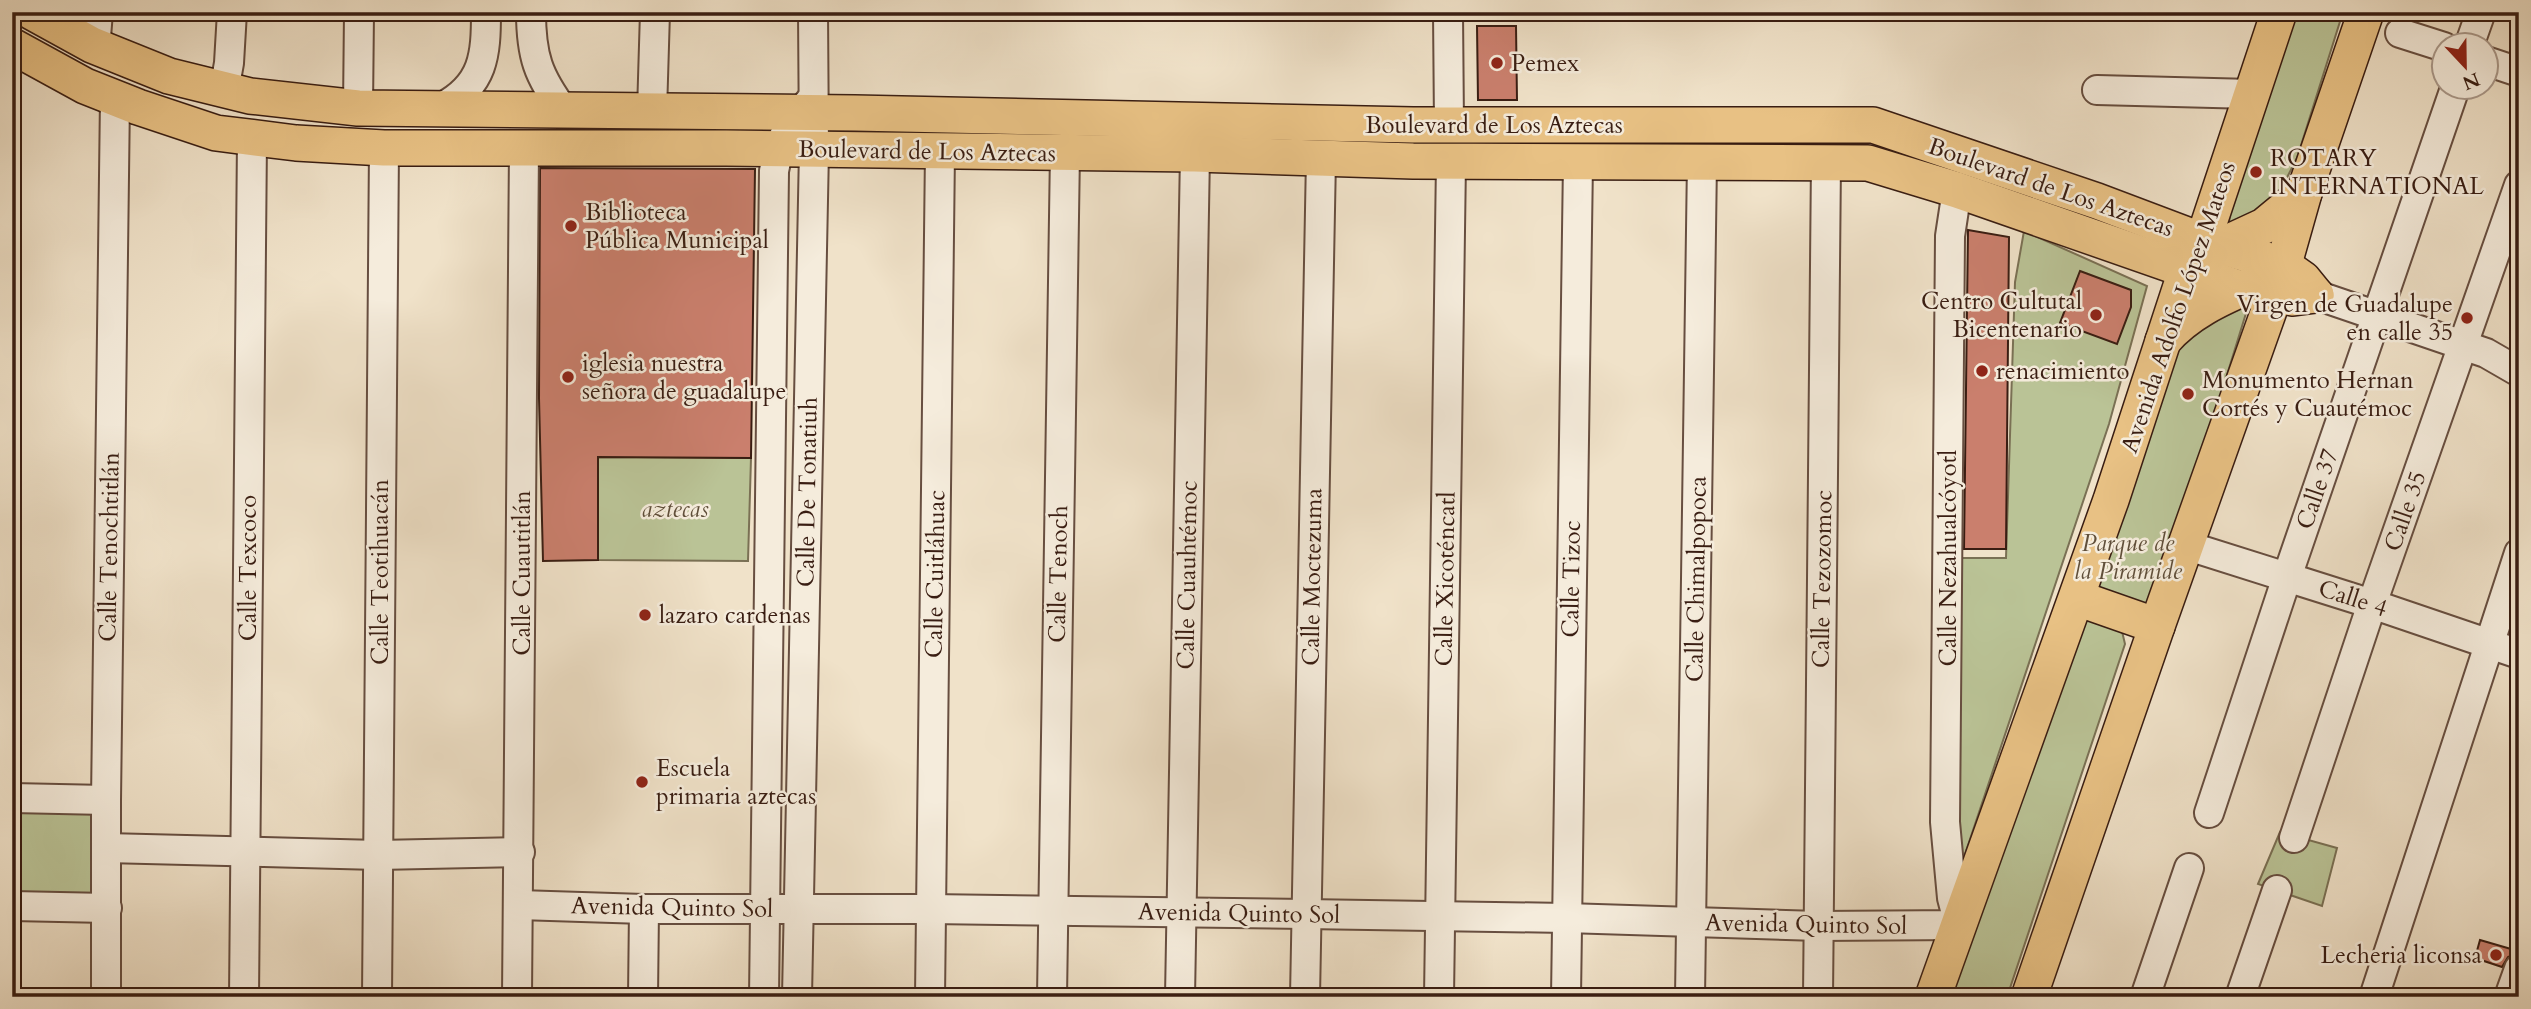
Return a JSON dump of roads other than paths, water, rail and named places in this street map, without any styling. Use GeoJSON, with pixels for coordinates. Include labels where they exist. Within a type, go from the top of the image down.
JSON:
{"type":"FeatureCollection","features":[{"type":"Feature","properties":{"kind":"main road","name":"Boulevard de Los Aztecas"},"geometry":{"type":"LineString","coordinates":[[32,12],[95,29],[169,76],[223,91],[277,100],[358,108],[442,107],[652,112],[807,109],[1413,125],[1873,125],[2211,243],[2266,283],[2293,298],[2316,295]]}},
{"type":"Feature","properties":{"kind":"main road","name":"Avenida Adolfo López Mateos"},"geometry":{"type":"LineString","coordinates":[[1933,997],[2077,598],[2186,271],[2211,243],[2252,94],[2279,12]]}},
{"type":"Feature","properties":{"kind":"main road"},"geometry":{"type":"LineString","coordinates":[[2029,997],[2185,545],[2266,283],[2304,193],[2366,12]]}},
{"type":"Feature","properties":{"kind":"main road","name":"Boulevard de Los Aztecas"},"geometry":{"type":"LineString","coordinates":[[12,46],[85,86],[159,114],[216,132],[296,144],[384,148],[1195,154],[1413,162],[1868,163],[1957,190],[2186,271],[2266,283]]}},
{"type":"Feature","properties":{"kind":"main road"},"geometry":{"type":"LineString","coordinates":[[159,114],[169,76]]}},
{"type":"Feature","properties":{"kind":"main road"},"geometry":{"type":"LineString","coordinates":[[1413,125],[1413,162]]}},
{"type":"Feature","properties":{"kind":"main road"},"geometry":{"type":"LineString","coordinates":[[2211,243],[2263,226],[2304,193]]}},
{"type":"Feature","properties":{"kind":"main road"},"geometry":{"type":"LineString","coordinates":[[2163,342],[2201,308],[2266,283]]}},
{"type":"Feature","properties":{"kind":"main road"},"geometry":{"type":"LineString","coordinates":[[2077,598],[2157,625]]}},
{"type":"Feature","properties":{"kind":"street"},"geometry":{"type":"LineString","coordinates":[[223,91],[229,63],[232,12]]}},
{"type":"Feature","properties":{"kind":"street"},"geometry":{"type":"LineString","coordinates":[[358,108],[359,12]]}},
{"type":"Feature","properties":{"kind":"street"},"geometry":{"type":"LineString","coordinates":[[442,107],[466,91],[482,66],[486,43],[486,12]]}},
{"type":"Feature","properties":{"kind":"street"},"geometry":{"type":"LineString","coordinates":[[531,12],[531,37],[539,73],[564,111]]}},
{"type":"Feature","properties":{"kind":"street"},"geometry":{"type":"LineString","coordinates":[[652,112],[655,12]]}},
{"type":"Feature","properties":{"kind":"street"},"geometry":{"type":"LineString","coordinates":[[807,109],[813,12]]}},
{"type":"Feature","properties":{"kind":"street"},"geometry":{"type":"LineString","coordinates":[[1448,12],[1449,125]]}},
{"type":"Feature","properties":{"kind":"street"},"geometry":{"type":"LineString","coordinates":[[2474,32],[2481,12]]}},
{"type":"Feature","properties":{"kind":"street"},"geometry":{"type":"LineString","coordinates":[[2399,33],[2430,43]]}},
{"type":"Feature","properties":{"kind":"street"},"geometry":{"type":"LineString","coordinates":[[2500,66],[2519,72]]}},
{"type":"Feature","properties":{"kind":"street"},"geometry":{"type":"LineString","coordinates":[[2097,90],[2252,94]]}},
{"type":"Feature","properties":{"kind":"street","name":"Calle Tenochtitlán"},"geometry":{"type":"LineString","coordinates":[[106,997],[115,98]]}},
{"type":"Feature","properties":{"kind":"street","name":"Calle 37"},"geometry":{"type":"LineString","coordinates":[[2209,813],[2450,102]]}},
{"type":"Feature","properties":{"kind":"street","name":"Calle De Tonatiuh"},"geometry":{"type":"LineString","coordinates":[[764,997],[774,199],[778,149],[783,135],[807,109]]}},
{"type":"Feature","properties":{"kind":"street","name":"Calle De Tonatiuh"},"geometry":{"type":"LineString","coordinates":[[797,997],[814,150],[807,109]]}},
{"type":"Feature","properties":{"kind":"street","name":"Calle Texcoco"},"geometry":{"type":"LineString","coordinates":[[244,997],[252,139]]}},
{"type":"Feature","properties":{"kind":"street","name":"Calle Teotihuacán"},"geometry":{"type":"LineString","coordinates":[[377,997],[384,148]]}},
{"type":"Feature","properties":{"kind":"street","name":"Calle Cuautitlán"},"geometry":{"type":"LineString","coordinates":[[517,997],[524,148]]}},
{"type":"Feature","properties":{"kind":"street","name":"Calle Cuitláhuac"},"geometry":{"type":"LineString","coordinates":[[930,997],[940,151]]}},
{"type":"Feature","properties":{"kind":"street","name":"Calle Tenoch"},"geometry":{"type":"LineString","coordinates":[[1052,997],[1065,152]]}},
{"type":"Feature","properties":{"kind":"street","name":"Calle Cuauhtémoc"},"geometry":{"type":"LineString","coordinates":[[1180,997],[1195,154]]}},
{"type":"Feature","properties":{"kind":"street","name":"Calle Moctezuma"},"geometry":{"type":"LineString","coordinates":[[1305,997],[1321,158]]}},
{"type":"Feature","properties":{"kind":"street","name":"Calle Chimalpopoca"},"geometry":{"type":"LineString","coordinates":[[1690,997],[1702,161]]}},
{"type":"Feature","properties":{"kind":"street","name":"Calle Tezozomoc"},"geometry":{"type":"LineString","coordinates":[[1818,997],[1826,161]]}},
{"type":"Feature","properties":{"kind":"street","name":"Calle Xicoténcatl"},"geometry":{"type":"LineString","coordinates":[[1439,997],[1451,162]]}},
{"type":"Feature","properties":{"kind":"street","name":"Calle Tizoc"},"geometry":{"type":"LineString","coordinates":[[1566,997],[1578,162]]}},
{"type":"Feature","properties":{"kind":"street","name":"Calle 35"},"geometry":{"type":"LineString","coordinates":[[2294,838],[2372,604],[2475,349],[2519,185]]}},
{"type":"Feature","properties":{"kind":"street","name":"Calle Nezahualcóyotl"},"geometry":{"type":"LineString","coordinates":[[1957,190],[1950,236],[1945,822],[1952,898],[1959,925]]}},
{"type":"Feature","properties":{"kind":"street"},"geometry":{"type":"LineString","coordinates":[[2316,295],[2475,349],[2519,372]]}},
{"type":"Feature","properties":{"kind":"street"},"geometry":{"type":"LineString","coordinates":[[2475,349],[2519,354]]}},
{"type":"Feature","properties":{"kind":"street","name":"Calle 4"},"geometry":{"type":"LineString","coordinates":[[2185,545],[2519,654]]}},
{"type":"Feature","properties":{"kind":"street"},"geometry":{"type":"LineString","coordinates":[[2374,997],[2519,553]]}},
{"type":"Feature","properties":{"kind":"street"},"geometry":{"type":"LineString","coordinates":[[12,799],[106,800]]}},
{"type":"Feature","properties":{"kind":"street"},"geometry":{"type":"LineString","coordinates":[[106,848],[378,855],[520,852]]}},
{"type":"Feature","properties":{"kind":"street"},"geometry":{"type":"LineString","coordinates":[[2146,997],[2189,868]]}},
{"type":"Feature","properties":{"kind":"street"},"geometry":{"type":"LineString","coordinates":[[2240,997],[2277,890]]}},
{"type":"Feature","properties":{"kind":"street","name":"Avenida Quinto Sol"},"geometry":{"type":"LineString","coordinates":[[519,905],[643,909],[930,909],[1566,918],[1818,926],[1959,925]]}},
{"type":"Feature","properties":{"kind":"street"},"geometry":{"type":"LineString","coordinates":[[12,906],[107,908]]}},
{"type":"Feature","properties":{"kind":"street"},"geometry":{"type":"LineString","coordinates":[[643,909],[643,997]]}},
{"type":"Feature","properties":{"kind":"street"},"geometry":{"type":"LineString","coordinates":[[2509,997],[2519,969]]}},
{"type":"Feature","properties":{"kind":"place","name":"Pemex"},"geometry":{"type":"Point","coordinates":[1497,63]}},
{"type":"Feature","properties":{"kind":"place","name":"ROTARY INTERNATIONAL"},"geometry":{"type":"Point","coordinates":[2256,172]}},
{"type":"Feature","properties":{"kind":"place","name":"Biblioteca Pública Municipal"},"geometry":{"type":"Point","coordinates":[571,226]}},
{"type":"Feature","properties":{"kind":"place","name":"Centro Cultutal Bicentenario"},"geometry":{"type":"Point","coordinates":[2096,315]}},
{"type":"Feature","properties":{"kind":"place","name":"Virgen de Guadalupe en calle 35"},"geometry":{"type":"Point","coordinates":[2467,318]}},
{"type":"Feature","properties":{"kind":"place","name":"renacimiento"},"geometry":{"type":"Point","coordinates":[1982,371]}},
{"type":"Feature","properties":{"kind":"place","name":"iglesia nuestra señora de guadalupe"},"geometry":{"type":"Point","coordinates":[568,377]}},
{"type":"Feature","properties":{"kind":"place","name":"Monumento Hernan Cortés y Cuautémoc"},"geometry":{"type":"Point","coordinates":[2188,394]}},
{"type":"Feature","properties":{"kind":"place","name":"lazaro cardenas"},"geometry":{"type":"Point","coordinates":[645,615]}},
{"type":"Feature","properties":{"kind":"place","name":"Escuela primaria aztecas"},"geometry":{"type":"Point","coordinates":[642,782]}},
{"type":"Feature","properties":{"kind":"place","name":"Lecheria liconsa"},"geometry":{"type":"Point","coordinates":[2496,955]}},
{"type":"Feature","properties":{"kind":"park label","name":"aztecas"},"geometry":{"type":"Point","coordinates":[675,509]}},
{"type":"Feature","properties":{"kind":"park label","name":"Parque de la Piramide"},"geometry":{"type":"Point","coordinates":[2128,557]}}]}
